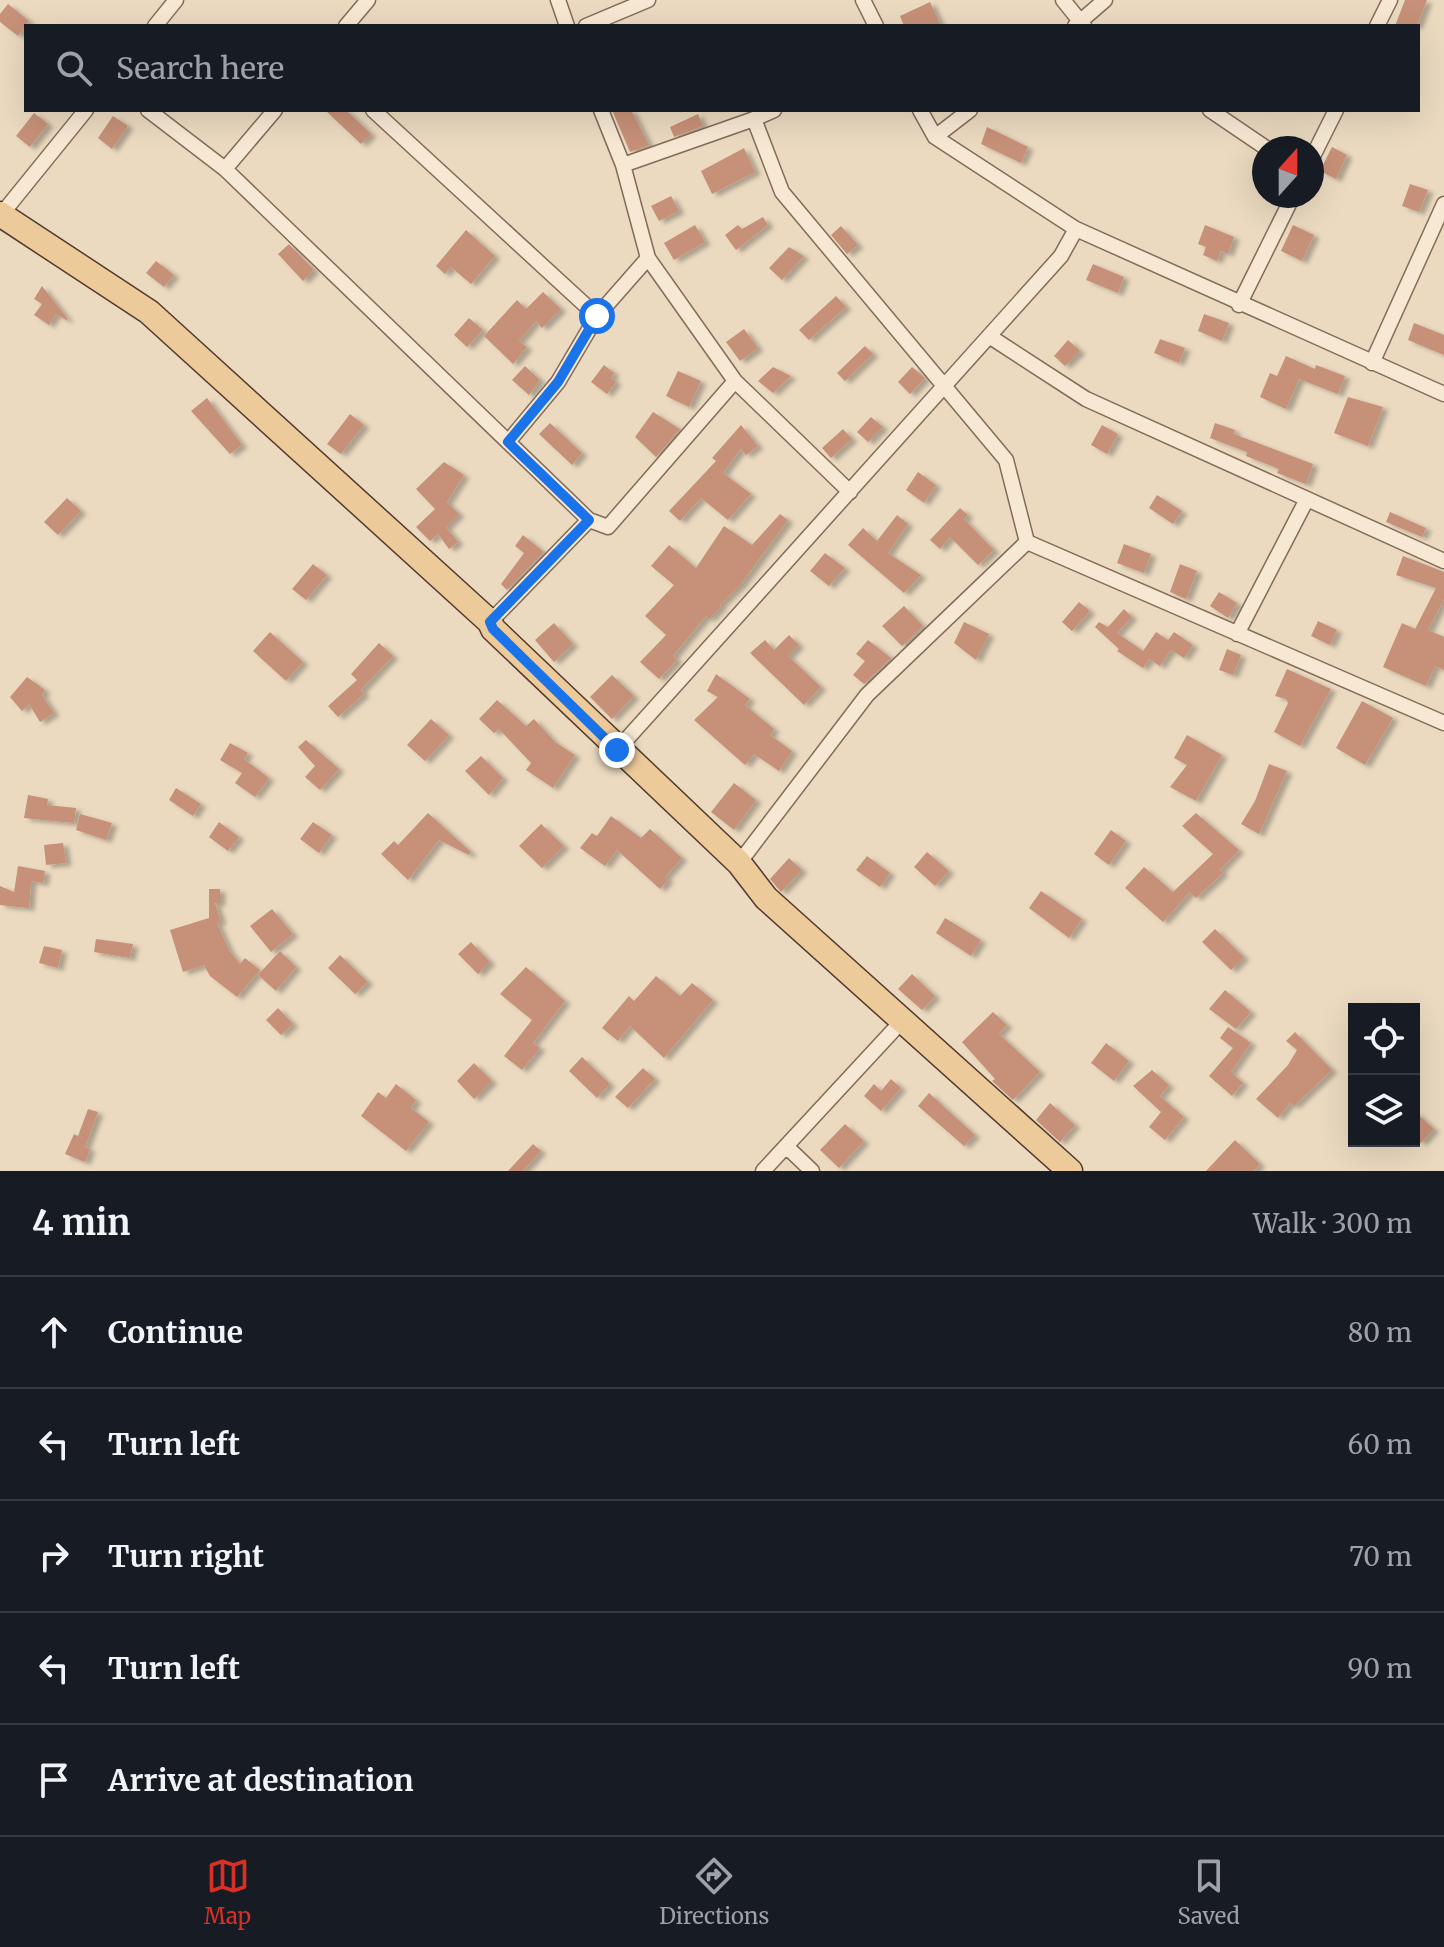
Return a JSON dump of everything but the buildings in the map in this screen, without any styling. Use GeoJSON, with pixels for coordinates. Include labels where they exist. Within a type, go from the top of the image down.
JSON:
{"type":"FeatureCollection","features":[{"type":"Feature","properties":{"kind":"main road"},"geometry":{"type":"LineString","coordinates":[[1,214],[149,312],[490,622],[493,629],[617,750],[739,863],[766,898],[1070,1171]]}},
{"type":"Feature","properties":{"kind":"street"},"geometry":{"type":"LineString","coordinates":[[157,24],[176,0]]}},
{"type":"Feature","properties":{"kind":"street"},"geometry":{"type":"LineString","coordinates":[[348,24],[368,0]]}},
{"type":"Feature","properties":{"kind":"street"},"geometry":{"type":"LineString","coordinates":[[558,0],[566,24]]}},
{"type":"Feature","properties":{"kind":"street"},"geometry":{"type":"LineString","coordinates":[[591,24],[648,0]]}},
{"type":"Feature","properties":{"kind":"street"},"geometry":{"type":"LineString","coordinates":[[863,0],[875,24]]}},
{"type":"Feature","properties":{"kind":"street"},"geometry":{"type":"LineString","coordinates":[[1063,0],[1078,24]]}},
{"type":"Feature","properties":{"kind":"street"},"geometry":{"type":"LineString","coordinates":[[1080,24],[1105,0]]}},
{"type":"Feature","properties":{"kind":"street"},"geometry":{"type":"LineString","coordinates":[[1378,24],[1390,0]]}},
{"type":"Feature","properties":{"kind":"street"},"geometry":{"type":"LineString","coordinates":[[1,214],[84,112]]}},
{"type":"Feature","properties":{"kind":"street"},"geometry":{"type":"LineString","coordinates":[[151,112],[225,169],[589,520],[608,527],[735,381]]}},
{"type":"Feature","properties":{"kind":"street"},"geometry":{"type":"LineString","coordinates":[[225,169],[273,112]]}},
{"type":"Feature","properties":{"kind":"street"},"geometry":{"type":"LineString","coordinates":[[375,112],[597,316]]}},
{"type":"Feature","properties":{"kind":"street"},"geometry":{"type":"LineString","coordinates":[[602,112],[623,165],[648,258],[735,381],[850,492]]}},
{"type":"Feature","properties":{"kind":"street"},"geometry":{"type":"LineString","coordinates":[[623,165],[770,112]]}},
{"type":"Feature","properties":{"kind":"street"},"geometry":{"type":"LineString","coordinates":[[921,112],[935,137],[1076,229],[1239,305],[1444,394]]}},
{"type":"Feature","properties":{"kind":"street"},"geometry":{"type":"LineString","coordinates":[[935,137],[967,112]]}},
{"type":"Feature","properties":{"kind":"street"},"geometry":{"type":"LineString","coordinates":[[1213,112],[1252,138]]}},
{"type":"Feature","properties":{"kind":"street"},"geometry":{"type":"LineString","coordinates":[[1323,136],[1335,112]]}},
{"type":"Feature","properties":{"kind":"street"},"geometry":{"type":"LineString","coordinates":[[754,119],[782,192],[1006,460],[1027,542]]}},
{"type":"Feature","properties":{"kind":"street"},"geometry":{"type":"LineString","coordinates":[[1372,363],[1444,204]]}},
{"type":"Feature","properties":{"kind":"street"},"geometry":{"type":"LineString","coordinates":[[1239,305],[1287,208]]}},
{"type":"Feature","properties":{"kind":"street"},"geometry":{"type":"LineString","coordinates":[[617,750],[1061,256],[1076,229]]}},
{"type":"Feature","properties":{"kind":"street"},"geometry":{"type":"LineString","coordinates":[[508,442],[558,382],[597,316],[648,258]]}},
{"type":"Feature","properties":{"kind":"street"},"geometry":{"type":"LineString","coordinates":[[989,336],[1086,399],[1444,561]]}},
{"type":"Feature","properties":{"kind":"street"},"geometry":{"type":"LineString","coordinates":[[1237,634],[1307,499]]}},
{"type":"Feature","properties":{"kind":"street"},"geometry":{"type":"LineString","coordinates":[[490,622],[589,520]]}},
{"type":"Feature","properties":{"kind":"street"},"geometry":{"type":"LineString","coordinates":[[1027,542],[1444,723]]}},
{"type":"Feature","properties":{"kind":"street"},"geometry":{"type":"LineString","coordinates":[[739,863],[867,695],[1027,542]]}},
{"type":"Feature","properties":{"kind":"street"},"geometry":{"type":"LineString","coordinates":[[763,1171],[902,1021]]}},
{"type":"Feature","properties":{"kind":"street"},"geometry":{"type":"LineString","coordinates":[[786,1146],[812,1171]]}},
{"type":"Feature","properties":{"kind":"route"},"geometry":{"type":"LineString","coordinates":[[597,316],[558,382],[508,442],[589,520],[490,622],[493,629],[617,750]]}}]}
